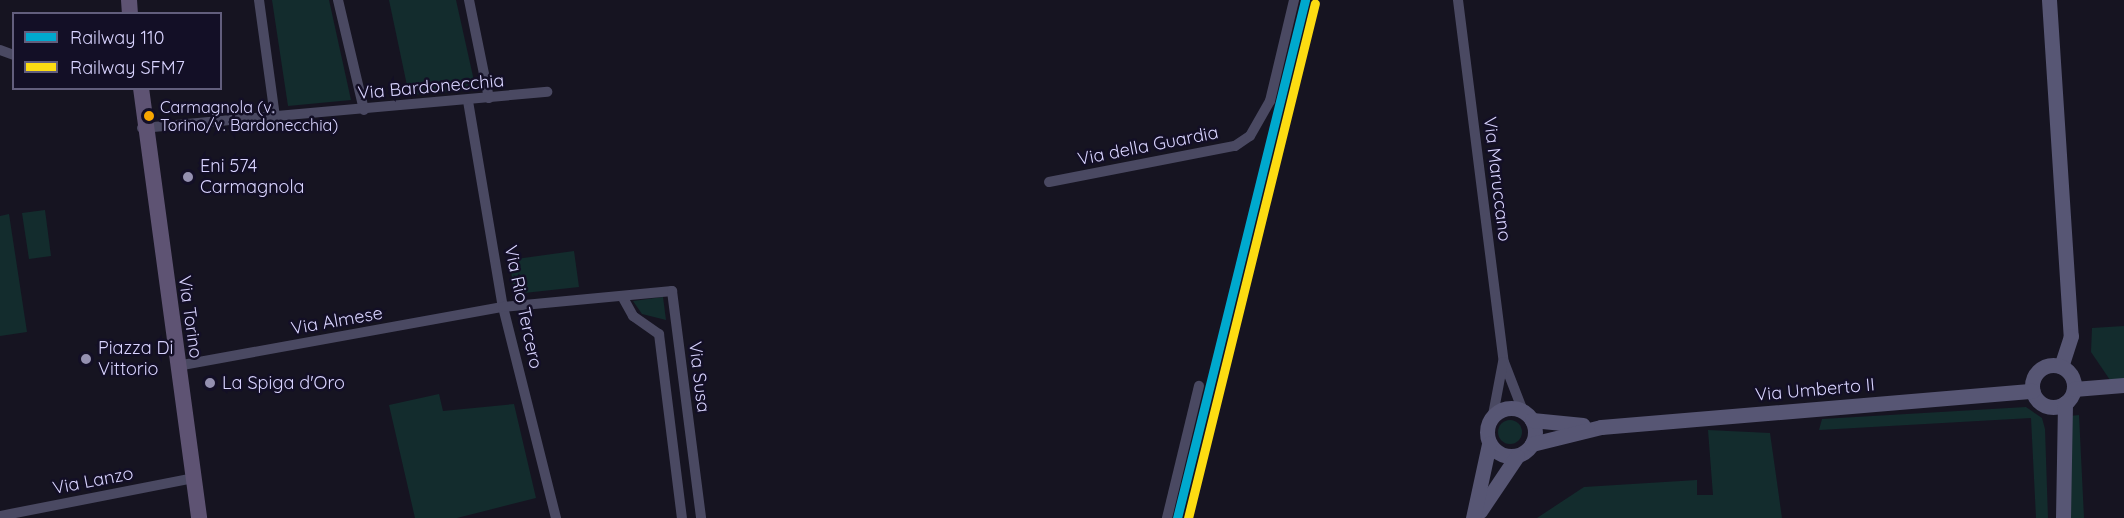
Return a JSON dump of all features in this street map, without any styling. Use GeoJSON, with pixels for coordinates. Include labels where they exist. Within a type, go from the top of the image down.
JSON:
{"type":"FeatureCollection","features":[{"type":"Feature","properties":{"kind":"main road"},"geometry":{"type":"LineString","coordinates":[[134,90],[143,128]]}},
{"type":"Feature","properties":{"kind":"main road"},"geometry":{"type":"LineString","coordinates":[[141,90],[143,128]]}},
{"type":"Feature","properties":{"kind":"main road","name":"Via Torino"},"geometry":{"type":"LineString","coordinates":[[143,128],[199,518]]}},
{"type":"Feature","properties":{"kind":"street"},"geometry":{"type":"LineString","coordinates":[[259,0],[275,117]]}},
{"type":"Feature","properties":{"kind":"street"},"geometry":{"type":"LineString","coordinates":[[338,0],[364,110]]}},
{"type":"Feature","properties":{"kind":"street"},"geometry":{"type":"LineString","coordinates":[[469,0],[489,98]]}},
{"type":"Feature","properties":{"kind":"street","name":"Via della Guardia"},"geometry":{"type":"LineString","coordinates":[[1049,182],[1235,146],[1250,136],[1270,101],[1294,0]]}},
{"type":"Feature","properties":{"kind":"street","name":"Via Maruccano"},"geometry":{"type":"LineString","coordinates":[[1458,0],[1504,362],[1527,415]]}},
{"type":"Feature","properties":{"kind":"street"},"geometry":{"type":"LineString","coordinates":[[2049,0],[2071,336],[2061,366],[2074,389]]}},
{"type":"Feature","properties":{"kind":"street","name":"Via Bardonecchia"},"geometry":{"type":"LineString","coordinates":[[143,128],[468,101],[547,92]]}},
{"type":"Feature","properties":{"kind":"street","name":"Via Rio Tercero"},"geometry":{"type":"LineString","coordinates":[[468,101],[503,307],[556,518]]}},
{"type":"Feature","properties":{"kind":"street","name":"Via Susa"},"geometry":{"type":"LineString","coordinates":[[503,307],[672,291],[700,518]]}},
{"type":"Feature","properties":{"kind":"street","name":"Via Susa"},"geometry":{"type":"LineString","coordinates":[[622,296],[633,316],[659,334],[682,518]]}},
{"type":"Feature","properties":{"kind":"street","name":"Via Almese"},"geometry":{"type":"LineString","coordinates":[[177,366],[503,307]]}},
{"type":"Feature","properties":{"kind":"street","name":"Via Maruccano"},"geometry":{"type":"LineString","coordinates":[[1493,415],[1504,362]]}},
{"type":"Feature","properties":{"kind":"street"},"geometry":{"type":"LineString","coordinates":[[2054,518],[2047,406],[2032,392],[2036,374],[2061,366]]}},
{"type":"Feature","properties":{"kind":"street"},"geometry":{"type":"LineString","coordinates":[[1167,518],[1199,386]]}},
{"type":"Feature","properties":{"kind":"street"},"geometry":{"type":"LineString","coordinates":[[2074,389],[2124,386]]}},
{"type":"Feature","properties":{"kind":"street"},"geometry":{"type":"LineString","coordinates":[[2062,518],[2065,403],[2074,389]]}},
{"type":"Feature","properties":{"kind":"street","name":"Via Umberto II"},"geometry":{"type":"LineString","coordinates":[[1532,444],[1601,427],[2032,392]]}},
{"type":"Feature","properties":{"kind":"street"},"geometry":{"type":"LineString","coordinates":[[2047,406],[2065,403]]}},
{"type":"Feature","properties":{"kind":"street"},"geometry":{"type":"LineString","coordinates":[[1510,408],[1527,415],[1532,444],[1517,456],[1474,518],[1489,444],[1487,426],[1493,415],[1510,408]]}},
{"type":"Feature","properties":{"kind":"street","name":"Via Umberto II"},"geometry":{"type":"LineString","coordinates":[[1527,415],[1601,427]]}},
{"type":"Feature","properties":{"kind":"street"},"geometry":{"type":"LineString","coordinates":[[1489,444],[1498,453],[1517,456]]}},
{"type":"Feature","properties":{"kind":"street","name":"Via Lanzo"},"geometry":{"type":"LineString","coordinates":[[0,516],[193,478]]}},
{"type":"Feature","properties":{"kind":"green space"},"geometry":{"type":"Polygon","coordinates":[[[272,0],[329,0],[351,100],[288,106],[272,0]]]}},
{"type":"Feature","properties":{"kind":"green space"},"geometry":{"type":"Polygon","coordinates":[[[389,0],[456,0],[476,90],[409,95],[389,0]]]}},
{"type":"Feature","properties":{"kind":"green space"},"geometry":{"type":"Polygon","coordinates":[[[45,210],[51,256],[29,259],[22,213],[45,210]]]}},
{"type":"Feature","properties":{"kind":"green space"},"geometry":{"type":"Polygon","coordinates":[[[9,214],[27,332],[0,336],[0,216],[9,214]]]}},
{"type":"Feature","properties":{"kind":"green space"},"geometry":{"type":"Polygon","coordinates":[[[574,251],[579,287],[515,294],[509,260],[574,251]]]}},
{"type":"Feature","properties":{"kind":"green space"},"geometry":{"type":"Polygon","coordinates":[[[663,297],[666,320],[642,314],[633,301],[663,297]]]}},
{"type":"Feature","properties":{"kind":"green space"},"geometry":{"type":"Polygon","coordinates":[[[2124,326],[2124,379],[2110,380],[2091,352],[2092,328],[2124,326]]]}},
{"type":"Feature","properties":{"kind":"green space"},"geometry":{"type":"Polygon","coordinates":[[[439,394],[443,411],[514,404],[536,498],[457,518],[415,518],[389,405],[439,394]]]}},
{"type":"Feature","properties":{"kind":"green space"},"geometry":{"type":"Polygon","coordinates":[[[2026,407],[2042,418],[2045,429],[2048,518],[2036,518],[2031,418],[1819,430],[1822,419],[2026,407]]]}},
{"type":"Feature","properties":{"kind":"green space"},"geometry":{"type":"Polygon","coordinates":[[[2079,415],[2084,518],[2068,518],[2070,416],[2079,415]]]}},
{"type":"Feature","properties":{"kind":"green space"},"geometry":{"type":"Polygon","coordinates":[[[1510,420],[1515,421],[1521,427],[1521,437],[1515,443],[1510,444],[1505,443],[1499,437],[1498,432],[1499,427],[1505,421],[1510,420]]]}},
{"type":"Feature","properties":{"kind":"green space"},"geometry":{"type":"Polygon","coordinates":[[[1708,430],[1770,433],[1782,518],[1537,518],[1584,487],[1697,480],[1697,495],[1713,495],[1708,430]]]}},
{"type":"Feature","properties":{"kind":"rail line","name":"110"},"geometry":{"type":"LineString","coordinates":[[1177,518],[1305,0]]}},
{"type":"Feature","properties":{"kind":"rail line","name":"SFM7"},"geometry":{"type":"LineString","coordinates":[[1188,518],[1315,3]]}},
{"type":"Feature","properties":{"kind":"place","name":"Carmagnola (v. Torino/v. Bardonecchia)"},"geometry":{"type":"Point","coordinates":[149,116]}},
{"type":"Feature","properties":{"kind":"place","name":"Eni 574 Carmagnola"},"geometry":{"type":"Point","coordinates":[188,177]}},
{"type":"Feature","properties":{"kind":"place","name":"Piazza Di Vittorio"},"geometry":{"type":"Point","coordinates":[86,359]}},
{"type":"Feature","properties":{"kind":"place","name":"La Spiga d'Oro"},"geometry":{"type":"Point","coordinates":[210,383]}}]}
